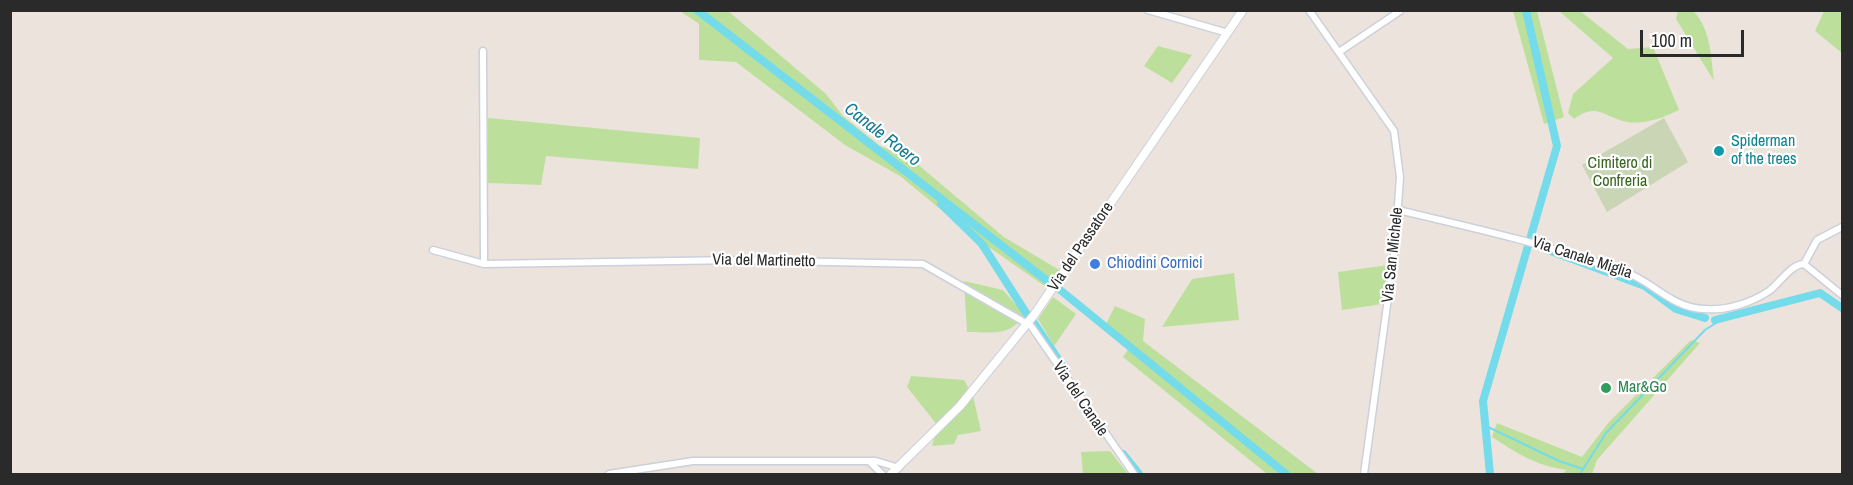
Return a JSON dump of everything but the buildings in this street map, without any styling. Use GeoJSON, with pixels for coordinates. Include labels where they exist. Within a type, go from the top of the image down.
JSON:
{"type":"FeatureCollection","features":[{"type":"Feature","properties":{"kind":"street"},"geometry":{"type":"LineString","coordinates":[[1148,10],[1228,33]]}},
{"type":"Feature","properties":{"kind":"street","name":"Via del Passatore"},"geometry":{"type":"LineString","coordinates":[[891,474],[960,406],[1028,323],[1243,10]]}},
{"type":"Feature","properties":{"kind":"street","name":"Via San Michele"},"geometry":{"type":"LineString","coordinates":[[1309,10],[1394,131],[1400,177],[1398,210],[1364,474]]}},
{"type":"Feature","properties":{"kind":"street"},"geometry":{"type":"LineString","coordinates":[[1339,52],[1400,11]]}},
{"type":"Feature","properties":{"kind":"street"},"geometry":{"type":"LineString","coordinates":[[483,51],[484,264]]}},
{"type":"Feature","properties":{"kind":"street","name":"Via Canale Miglia"},"geometry":{"type":"LineString","coordinates":[[1398,210],[1530,241],[1640,277],[1682,306],[1694,309],[1716,309],[1757,298],[1772,290],[1795,267],[1804,264]]}},
{"type":"Feature","properties":{"kind":"street"},"geometry":{"type":"LineString","coordinates":[[1842,227],[1818,240],[1804,264],[1842,295]]}},
{"type":"Feature","properties":{"kind":"street","name":"Via del Martinetto"},"geometry":{"type":"LineString","coordinates":[[433,250],[484,264],[738,260],[916,262],[1028,323]]}},
{"type":"Feature","properties":{"kind":"street","name":"Via del Canale"},"geometry":{"type":"LineString","coordinates":[[1028,323],[1134,474]]}},
{"type":"Feature","properties":{"kind":"street"},"geometry":{"type":"LineString","coordinates":[[609,474],[693,461],[868,461],[898,468]]}},
{"type":"Feature","properties":{"kind":"street"},"geometry":{"type":"LineString","coordinates":[[868,461],[882,474]]}},
{"type":"Feature","properties":{"kind":"green space"},"geometry":{"type":"Polygon","coordinates":[[[680,11],[728,11],[826,94],[843,116],[880,146],[909,157],[1004,237],[1061,271],[1049,289],[973,236],[900,176],[845,145],[736,62],[699,60],[699,24],[680,11]]]}},
{"type":"Feature","properties":{"kind":"green space"},"geometry":{"type":"Polygon","coordinates":[[[1513,11],[1537,11],[1564,117],[1544,124],[1513,11]]]}},
{"type":"Feature","properties":{"kind":"green space"},"geometry":{"type":"Polygon","coordinates":[[[1559,11],[1580,11],[1628,49],[1653,47],[1679,110],[1637,123],[1623,121],[1594,111],[1574,119],[1568,113],[1573,94],[1613,58],[1559,11]]]}},
{"type":"Feature","properties":{"kind":"green space"},"geometry":{"type":"Polygon","coordinates":[[[1678,11],[1693,11],[1699,18],[1707,35],[1714,81],[1676,19],[1678,11]]]}},
{"type":"Feature","properties":{"kind":"green space"},"geometry":{"type":"Polygon","coordinates":[[[1824,11],[1842,11],[1842,53],[1815,31],[1824,11]]]}},
{"type":"Feature","properties":{"kind":"green space"},"geometry":{"type":"Polygon","coordinates":[[[1158,46],[1192,55],[1172,83],[1144,66],[1158,46]]]}},
{"type":"Feature","properties":{"kind":"green space"},"geometry":{"type":"Polygon","coordinates":[[[488,118],[700,138],[698,169],[546,156],[541,185],[488,183],[488,118]]]}},
{"type":"Feature","properties":{"kind":"green space","name":"Cimitero di Confreria"},"geometry":{"type":"Polygon","coordinates":[[[1664,118],[1688,162],[1607,212],[1582,165],[1664,118]]]}},
{"type":"Feature","properties":{"kind":"green space"},"geometry":{"type":"Polygon","coordinates":[[[1388,265],[1382,304],[1342,310],[1338,272],[1388,265]]]}},
{"type":"Feature","properties":{"kind":"green space"},"geometry":{"type":"Polygon","coordinates":[[[1234,273],[1239,320],[1162,327],[1192,279],[1234,273]]]}},
{"type":"Feature","properties":{"kind":"green space"},"geometry":{"type":"Polygon","coordinates":[[[964,281],[1003,290],[1025,315],[1006,330],[967,332],[964,281]]]}},
{"type":"Feature","properties":{"kind":"green space"},"geometry":{"type":"Polygon","coordinates":[[[1053,297],[1076,314],[1054,346],[1038,319],[1053,297]]]}},
{"type":"Feature","properties":{"kind":"green space"},"geometry":{"type":"Polygon","coordinates":[[[1115,306],[1145,319],[1143,341],[1318,474],[1267,474],[1123,357],[1131,345],[1105,326],[1115,306]]]}},
{"type":"Feature","properties":{"kind":"green space"},"geometry":{"type":"Polygon","coordinates":[[[1691,340],[1700,343],[1597,460],[1592,474],[1563,474],[1566,470],[1527,458],[1492,437],[1497,423],[1582,457],[1609,422],[1691,340]]]}},
{"type":"Feature","properties":{"kind":"green space"},"geometry":{"type":"Polygon","coordinates":[[[911,376],[964,380],[973,396],[981,431],[958,435],[954,444],[932,446],[938,426],[907,387],[911,376]]]}},
{"type":"Feature","properties":{"kind":"green space"},"geometry":{"type":"Polygon","coordinates":[[[1110,451],[1128,474],[1083,474],[1081,452],[1110,451]]]}},
{"type":"Feature","properties":{"kind":"waterway","name":"Canale Roero"},"geometry":{"type":"LineString","coordinates":[[697,10],[1050,283]]}},
{"type":"Feature","properties":{"kind":"waterway"},"geometry":{"type":"LineString","coordinates":[[1490,474],[1483,401],[1557,146],[1526,10]]}},
{"type":"Feature","properties":{"kind":"waterway"},"geometry":{"type":"LineString","coordinates":[[941,204],[982,244],[1028,316]]}},
{"type":"Feature","properties":{"kind":"waterway"},"geometry":{"type":"LineString","coordinates":[[1548,250],[1645,286],[1676,309],[1705,318]]}},
{"type":"Feature","properties":{"kind":"waterway"},"geometry":{"type":"LineString","coordinates":[[1059,289],[1286,474]]}},
{"type":"Feature","properties":{"kind":"waterway"},"geometry":{"type":"LineString","coordinates":[[1715,320],[1820,293],[1842,308]]}},
{"type":"Feature","properties":{"kind":"waterway"},"geometry":{"type":"LineString","coordinates":[[1580,474],[1606,433],[1705,330],[1719,321]]}},
{"type":"Feature","properties":{"kind":"waterway"},"geometry":{"type":"LineString","coordinates":[[1034,323],[1066,371]]}},
{"type":"Feature","properties":{"kind":"waterway"},"geometry":{"type":"LineString","coordinates":[[1486,426],[1559,461],[1583,469]]}},
{"type":"Feature","properties":{"kind":"waterway"},"geometry":{"type":"LineString","coordinates":[[1123,454],[1139,474]]}},
{"type":"Feature","properties":{"kind":"place","name":"Spiderman of the trees"},"geometry":{"type":"Point","coordinates":[1719,151]}},
{"type":"Feature","properties":{"kind":"place","name":"Chiodini Cornici"},"geometry":{"type":"Point","coordinates":[1095,264]}},
{"type":"Feature","properties":{"kind":"place","name":"Mar&Go"},"geometry":{"type":"Point","coordinates":[1606,388]}}]}
